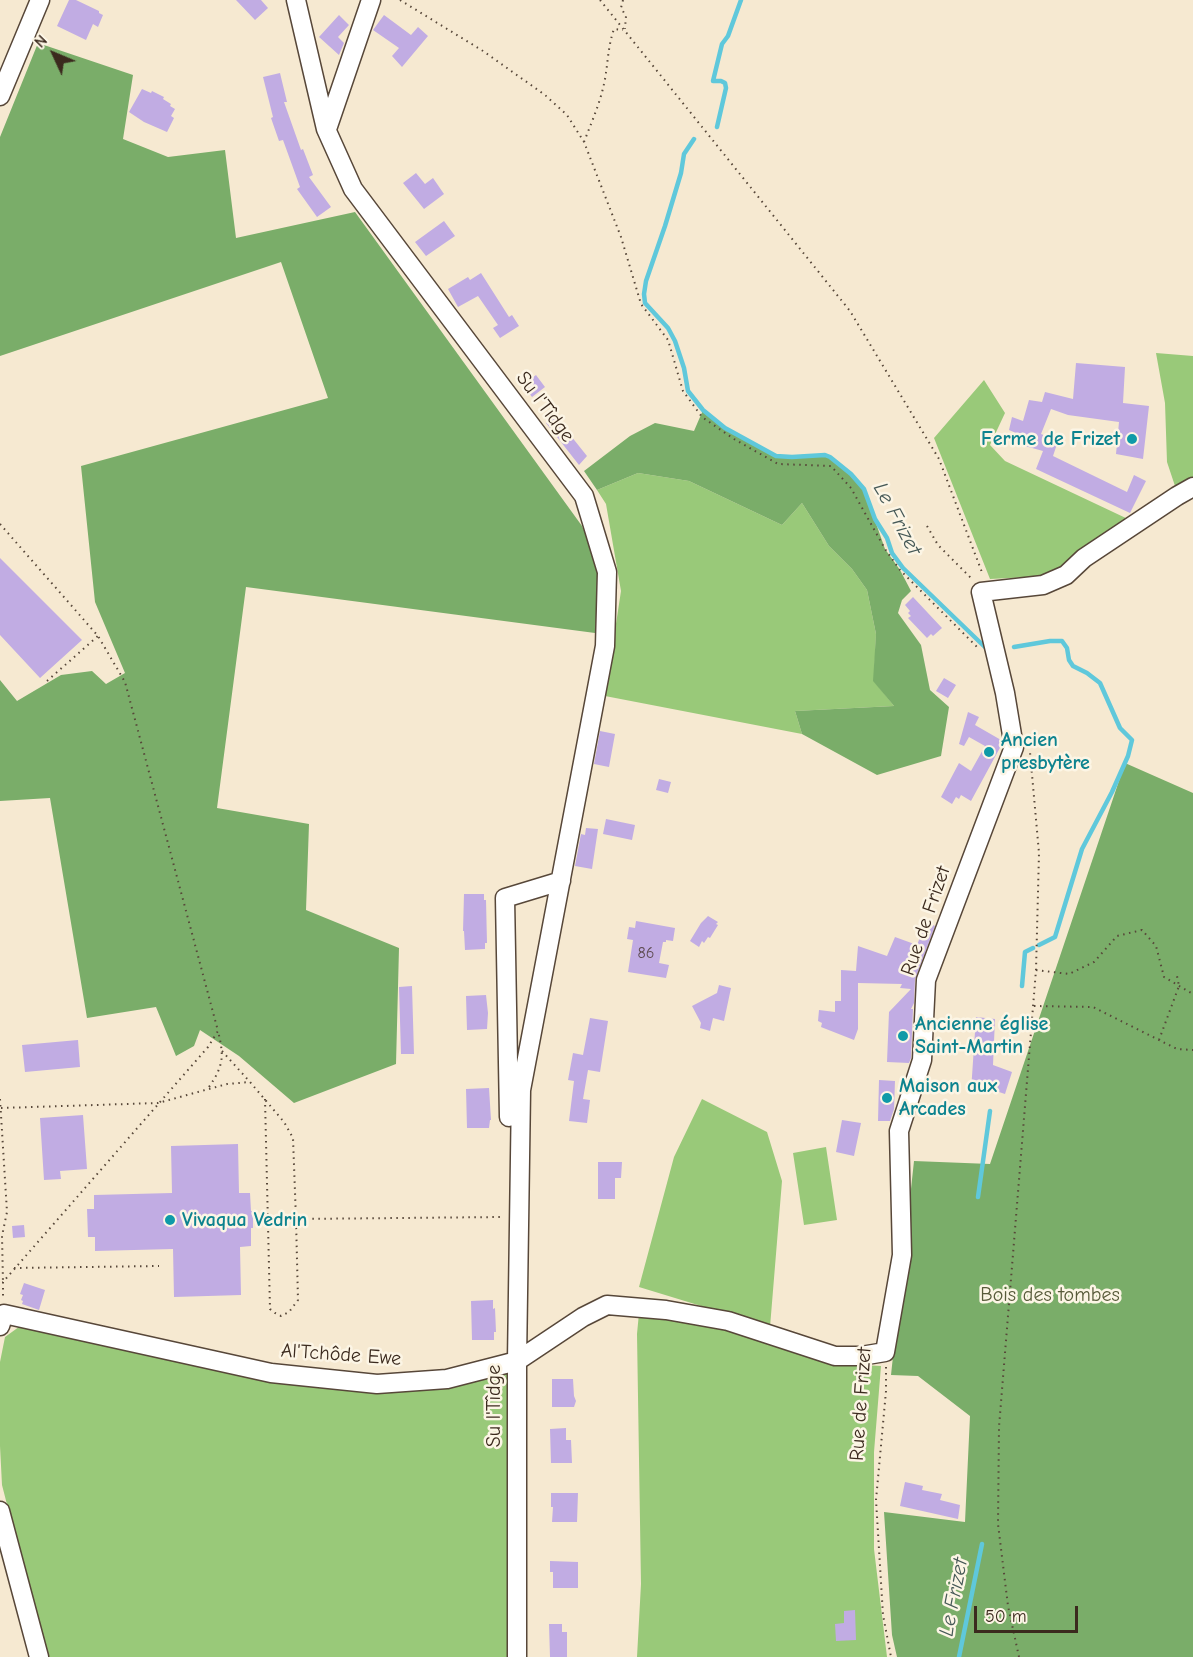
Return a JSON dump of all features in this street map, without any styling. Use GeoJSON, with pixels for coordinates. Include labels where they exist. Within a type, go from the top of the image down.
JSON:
{"type":"FeatureCollection","features":[{"type":"Feature","properties":{"kind":"street"},"geometry":{"type":"LineString","coordinates":[[0,96],[40,0]]}},
{"type":"Feature","properties":{"kind":"street","name":"Su l'Tîdge"},"geometry":{"type":"LineString","coordinates":[[296,0],[326,129],[352,189],[584,496],[607,572],[605,645],[521,1090],[517,1361],[517,1657]]}},
{"type":"Feature","properties":{"kind":"street"},"geometry":{"type":"LineString","coordinates":[[326,129],[371,0]]}},
{"type":"Feature","properties":{"kind":"street"},"geometry":{"type":"LineString","coordinates":[[984,591],[1043,585],[1066,575],[1084,558],[1193,487]]}},
{"type":"Feature","properties":{"kind":"street","name":"Rue de Frizet"},"geometry":{"type":"LineString","coordinates":[[885,1352],[902,1255],[899,1131],[922,1060],[926,980],[1014,747],[984,591]]}},
{"type":"Feature","properties":{"kind":"street","name":"Su l'Tîdge"},"geometry":{"type":"LineString","coordinates":[[520,1156],[509,1136],[505,898],[561,881]]}},
{"type":"Feature","properties":{"kind":"street","name":"Al'Tchôde Ewe"},"geometry":{"type":"LineString","coordinates":[[2,1320],[271,1373],[377,1384],[447,1380],[517,1361],[584,1317],[607,1305],[666,1310],[728,1321],[835,1356],[861,1356],[885,1352]]}},
{"type":"Feature","properties":{"kind":"street"},"geometry":{"type":"LineString","coordinates":[[0,1511],[39,1657]]}},
{"type":"Feature","properties":{"kind":"path"},"geometry":{"type":"LineString","coordinates":[[400,0],[483,51],[545,95],[567,115],[584,142],[621,237],[641,304],[668,340],[683,391],[702,417],[734,439],[778,464],[831,466],[851,488],[885,549],[900,570],[977,648]]}},
{"type":"Feature","properties":{"kind":"path"},"geometry":{"type":"LineString","coordinates":[[600,0],[850,311],[939,459],[981,568],[984,591]]}},
{"type":"Feature","properties":{"kind":"path"},"geometry":{"type":"LineString","coordinates":[[622,0],[621,8],[626,16],[624,30]]}},
{"type":"Feature","properties":{"kind":"path"},"geometry":{"type":"LineString","coordinates":[[584,142],[602,90],[609,44],[614,29],[624,30]]}},
{"type":"Feature","properties":{"kind":"path"},"geometry":{"type":"LineString","coordinates":[[0,524],[98,636],[125,682],[218,1031],[222,1051],[221,1067],[208,1089]]}},
{"type":"Feature","properties":{"kind":"path"},"geometry":{"type":"LineString","coordinates":[[927,526],[938,545],[984,591]]}},
{"type":"Feature","properties":{"kind":"path"},"geometry":{"type":"LineString","coordinates":[[47,681],[98,636]]}},
{"type":"Feature","properties":{"kind":"path"},"geometry":{"type":"LineString","coordinates":[[1018,1657],[1008,1606],[998,1524],[999,1427],[1036,970],[1039,853],[1029,746]]}},
{"type":"Feature","properties":{"kind":"path"},"geometry":{"type":"LineString","coordinates":[[1036,970],[1069,974],[1094,962],[1117,936],[1142,930],[1156,946],[1164,977],[1193,994]]}},
{"type":"Feature","properties":{"kind":"path"},"geometry":{"type":"LineString","coordinates":[[1159,1040],[1179,986],[1177,976]]}},
{"type":"Feature","properties":{"kind":"path"},"geometry":{"type":"LineString","coordinates":[[1034,1006],[1093,1006],[1177,1049],[1193,1050]]}},
{"type":"Feature","properties":{"kind":"path"},"geometry":{"type":"LineString","coordinates":[[3,1281],[208,1047],[218,1031]]}},
{"type":"Feature","properties":{"kind":"path"},"geometry":{"type":"LineString","coordinates":[[222,1051],[266,1099],[293,1138],[298,1300],[289,1312],[281,1316],[270,1309],[266,1099]]}},
{"type":"Feature","properties":{"kind":"path"},"geometry":{"type":"LineString","coordinates":[[1,1107],[158,1103],[227,1084],[250,1082]]}},
{"type":"Feature","properties":{"kind":"path"},"geometry":{"type":"LineString","coordinates":[[0,1099],[6,1212],[2,1236],[2,1320]]}},
{"type":"Feature","properties":{"kind":"path"},"geometry":{"type":"LineString","coordinates":[[296,1219],[519,1216]]}},
{"type":"Feature","properties":{"kind":"path"},"geometry":{"type":"LineString","coordinates":[[14,1268],[159,1266]]}},
{"type":"Feature","properties":{"kind":"path","name":"Rue de Frizet"},"geometry":{"type":"LineString","coordinates":[[885,1352],[886,1391],[876,1500],[883,1615],[891,1657]]}},
{"type":"Feature","properties":{"kind":"green space"},"geometry":{"type":"Polygon","coordinates":[[[38,43],[133,75],[123,139],[168,157],[225,150],[236,238],[355,212],[582,526],[601,568],[595,633],[246,587],[217,808],[309,824],[306,910],[399,948],[396,1064],[294,1103],[239,1056],[200,1030],[194,1046],[176,1056],[156,1007],[87,1018],[50,798],[0,801],[0,680],[17,701],[61,675],[92,671],[106,684],[125,673],[95,602],[81,466],[328,398],[281,262],[0,356],[0,137],[38,43]]]}},
{"type":"Feature","properties":{"kind":"green space"},"geometry":{"type":"Polygon","coordinates":[[[1156,353],[1193,356],[1193,481],[1176,489],[1167,462],[1165,403],[1156,353]]]}},
{"type":"Feature","properties":{"kind":"green space"},"geometry":{"type":"Polygon","coordinates":[[[984,380],[1005,413],[990,445],[1005,461],[1130,520],[1050,576],[990,579],[934,438],[984,380]]]}},
{"type":"Feature","properties":{"kind":"green space"},"geometry":{"type":"Polygon","coordinates":[[[703,410],[725,428],[776,456],[825,455],[830,457],[849,472],[864,489],[885,549],[911,591],[902,600],[898,613],[921,645],[930,690],[949,707],[941,756],[877,775],[802,734],[795,711],[894,706],[873,681],[876,634],[867,590],[852,569],[829,546],[802,503],[782,525],[689,481],[638,473],[597,490],[584,471],[630,436],[655,423],[694,431],[703,410]]]}},
{"type":"Feature","properties":{"kind":"green space"},"geometry":{"type":"Polygon","coordinates":[[[638,473],[689,481],[782,525],[802,503],[829,546],[852,569],[867,590],[876,634],[874,681],[894,706],[795,711],[802,734],[605,696],[621,591],[606,504],[597,490],[638,473]]]}},
{"type":"Feature","properties":{"kind":"green space","name":"Bois des tombes"},"geometry":{"type":"Polygon","coordinates":[[[1125,763],[1193,793],[1193,1657],[897,1657],[892,1635],[884,1512],[965,1522],[970,1416],[918,1376],[891,1375],[914,1161],[990,1164],[1125,763]]]}},
{"type":"Feature","properties":{"kind":"green space"},"geometry":{"type":"Polygon","coordinates":[[[702,1099],[767,1132],[782,1181],[770,1327],[639,1287],[674,1157],[702,1099]]]}},
{"type":"Feature","properties":{"kind":"green space"},"geometry":{"type":"Polygon","coordinates":[[[826,1147],[837,1220],[804,1225],[793,1153],[826,1147]]]}},
{"type":"Feature","properties":{"kind":"green space"},"geometry":{"type":"Polygon","coordinates":[[[639,1313],[690,1317],[844,1364],[881,1366],[874,1452],[874,1549],[887,1657],[637,1657],[641,1584],[637,1334],[639,1313]]]}},
{"type":"Feature","properties":{"kind":"green space"},"geometry":{"type":"Polygon","coordinates":[[[23,1324],[312,1382],[507,1373],[514,1380],[511,1657],[46,1657],[2,1485],[0,1362],[5,1337],[23,1324]]]}},
{"type":"Feature","properties":{"kind":"building"},"geometry":{"type":"Polygon","coordinates":[[[69,0],[76,0],[103,15],[98,27],[93,24],[86,40],[57,26],[69,0]]]}},
{"type":"Feature","properties":{"kind":"building"},"geometry":{"type":"Polygon","coordinates":[[[236,0],[261,0],[268,8],[255,20],[236,0]]]}},
{"type":"Feature","properties":{"kind":"building"},"geometry":{"type":"Polygon","coordinates":[[[339,15],[349,25],[338,37],[344,43],[339,55],[319,37],[339,15]]]}},
{"type":"Feature","properties":{"kind":"building"},"geometry":{"type":"Polygon","coordinates":[[[384,15],[411,35],[418,27],[428,36],[402,67],[392,56],[399,48],[373,30],[384,15]]]}},
{"type":"Feature","properties":{"kind":"building"},"geometry":{"type":"Polygon","coordinates":[[[280,73],[287,102],[284,102],[301,150],[303,149],[313,175],[309,177],[331,207],[317,217],[297,189],[300,187],[283,140],[279,141],[271,118],[273,117],[263,77],[280,73]]]}},
{"type":"Feature","properties":{"kind":"building"},"geometry":{"type":"Polygon","coordinates":[[[142,89],[164,97],[163,99],[175,109],[171,116],[174,118],[167,132],[144,122],[129,112],[142,89]]]}},
{"type":"Feature","properties":{"kind":"building"},"geometry":{"type":"Polygon","coordinates":[[[416,173],[425,184],[433,178],[444,194],[424,209],[403,183],[416,173]]]}},
{"type":"Feature","properties":{"kind":"building"},"geometry":{"type":"Polygon","coordinates":[[[444,221],[455,236],[426,256],[415,242],[444,221]]]}},
{"type":"Feature","properties":{"kind":"building"},"geometry":{"type":"Polygon","coordinates":[[[481,273],[509,317],[512,315],[519,326],[500,338],[493,328],[498,325],[478,296],[458,307],[448,289],[468,277],[470,280],[481,273]]]}},
{"type":"Feature","properties":{"kind":"building","name":"Ferme de Frizet"},"geometry":{"type":"Polygon","coordinates":[[[1076,363],[1125,367],[1123,403],[1149,406],[1143,459],[1116,454],[1119,422],[1068,415],[1051,409],[1041,434],[1058,441],[1053,456],[1127,492],[1134,475],[1146,481],[1130,513],[1036,469],[1043,451],[1014,443],[1016,433],[1009,430],[1012,417],[1023,421],[1029,400],[1042,402],[1045,392],[1073,399],[1076,363]]]}},
{"type":"Feature","properties":{"kind":"building"},"geometry":{"type":"Polygon","coordinates":[[[536,375],[545,387],[532,397],[523,385],[536,375]]]}},
{"type":"Feature","properties":{"kind":"building"},"geometry":{"type":"Polygon","coordinates":[[[555,416],[587,456],[579,465],[546,423],[555,416]]]}},
{"type":"Feature","properties":{"kind":"building"},"geometry":{"type":"Polygon","coordinates":[[[0,558],[82,640],[40,678],[0,635],[0,558]]]}},
{"type":"Feature","properties":{"kind":"building"},"geometry":{"type":"Polygon","coordinates":[[[913,597],[942,628],[933,636],[931,634],[927,638],[908,618],[911,616],[908,613],[910,611],[905,605],[913,597]]]}},
{"type":"Feature","properties":{"kind":"building"},"geometry":{"type":"Polygon","coordinates":[[[944,678],[956,685],[948,698],[936,691],[944,678]]]}},
{"type":"Feature","properties":{"kind":"building"},"geometry":{"type":"Polygon","coordinates":[[[968,712],[979,717],[975,725],[1001,740],[1002,744],[971,801],[961,795],[959,799],[956,797],[952,804],[941,797],[959,763],[971,771],[985,746],[969,737],[964,746],[959,744],[968,712]]]}},
{"type":"Feature","properties":{"kind":"building"},"geometry":{"type":"Polygon","coordinates":[[[600,731],[615,734],[609,767],[594,764],[600,731]]]}},
{"type":"Feature","properties":{"kind":"building"},"geometry":{"type":"Polygon","coordinates":[[[659,779],[671,782],[668,793],[656,790],[659,779]]]}},
{"type":"Feature","properties":{"kind":"building"},"geometry":{"type":"Polygon","coordinates":[[[606,819],[635,825],[632,840],[603,834],[606,819]]]}},
{"type":"Feature","properties":{"kind":"building"},"geometry":{"type":"Polygon","coordinates":[[[586,828],[598,829],[592,869],[575,866],[581,834],[585,835],[586,828]]]}},
{"type":"Feature","properties":{"kind":"building"},"geometry":{"type":"Polygon","coordinates":[[[464,894],[484,894],[487,943],[485,943],[485,949],[465,950],[464,894]]]}},
{"type":"Feature","properties":{"kind":"building"},"geometry":{"type":"Polygon","coordinates":[[[708,916],[718,922],[716,924],[718,925],[710,938],[708,937],[704,943],[702,941],[699,947],[690,941],[708,916]]]}},
{"type":"Feature","properties":{"kind":"building"},"geometry":{"type":"Polygon","coordinates":[[[636,921],[675,928],[673,941],[663,942],[659,963],[669,965],[666,978],[628,972],[633,940],[627,939],[629,927],[635,928],[636,921]]]}},
{"type":"Feature","properties":{"kind":"building"},"geometry":{"type":"Polygon","coordinates":[[[926,922],[935,926],[915,979],[914,1003],[911,1009],[913,1009],[909,1063],[887,1062],[889,1012],[911,989],[900,988],[902,984],[858,983],[858,1029],[854,1040],[821,1027],[822,1023],[818,1021],[819,1010],[835,1012],[835,1001],[841,1001],[841,970],[856,971],[858,946],[887,956],[895,937],[917,945],[926,922]]]}},
{"type":"Feature","properties":{"kind":"building"},"geometry":{"type":"Polygon","coordinates":[[[719,985],[731,988],[724,1021],[713,1018],[710,1031],[700,1028],[701,1023],[692,1006],[717,993],[719,985]]]}},
{"type":"Feature","properties":{"kind":"building"},"geometry":{"type":"Polygon","coordinates":[[[412,986],[414,1054],[401,1054],[399,987],[412,986]]]}},
{"type":"Feature","properties":{"kind":"building"},"geometry":{"type":"Polygon","coordinates":[[[486,995],[487,1029],[467,1030],[466,996],[486,995]]]}},
{"type":"Feature","properties":{"kind":"building"},"geometry":{"type":"Polygon","coordinates":[[[976,1017],[995,1019],[993,1065],[1012,1072],[1005,1094],[990,1089],[990,1092],[971,1091],[976,1017]]]}},
{"type":"Feature","properties":{"kind":"building"},"geometry":{"type":"Polygon","coordinates":[[[590,1018],[608,1021],[600,1072],[588,1070],[583,1099],[590,1100],[587,1123],[569,1121],[574,1081],[568,1080],[573,1053],[583,1055],[590,1018]]]}},
{"type":"Feature","properties":{"kind":"building"},"geometry":{"type":"Polygon","coordinates":[[[78,1040],[80,1067],[25,1072],[22,1045],[78,1040]]]}},
{"type":"Feature","properties":{"kind":"building","name":"Maison aux Arcades"},"geometry":{"type":"Polygon","coordinates":[[[879,1080],[895,1081],[894,1109],[890,1121],[878,1121],[879,1080]]]}},
{"type":"Feature","properties":{"kind":"building"},"geometry":{"type":"Polygon","coordinates":[[[489,1088],[491,1120],[489,1128],[467,1128],[466,1089],[489,1088]]]}},
{"type":"Feature","properties":{"kind":"building"},"geometry":{"type":"Polygon","coordinates":[[[83,1115],[87,1169],[60,1171],[61,1179],[44,1180],[40,1118],[83,1115]]]}},
{"type":"Feature","properties":{"kind":"building"},"geometry":{"type":"Polygon","coordinates":[[[842,1120],[861,1123],[854,1156],[836,1152],[842,1120]]]}},
{"type":"Feature","properties":{"kind":"building","name":"Vivaqua Vedrin"},"geometry":{"type":"Polygon","coordinates":[[[238,1144],[239,1193],[250,1193],[251,1211],[253,1211],[251,1246],[240,1247],[241,1295],[174,1297],[173,1249],[95,1251],[95,1237],[88,1237],[87,1209],[94,1209],[94,1195],[172,1193],[171,1146],[238,1144]]]}},
{"type":"Feature","properties":{"kind":"building"},"geometry":{"type":"Polygon","coordinates":[[[598,1162],[622,1162],[621,1178],[615,1178],[615,1199],[598,1199],[598,1162]]]}},
{"type":"Feature","properties":{"kind":"building"},"geometry":{"type":"Polygon","coordinates":[[[24,1225],[25,1237],[13,1238],[12,1226],[24,1225]]]}},
{"type":"Feature","properties":{"kind":"building"},"geometry":{"type":"Polygon","coordinates":[[[24,1283],[45,1290],[39,1310],[22,1304],[23,1295],[20,1294],[24,1283]]]}},
{"type":"Feature","properties":{"kind":"building"},"geometry":{"type":"Polygon","coordinates":[[[493,1300],[496,1332],[494,1332],[494,1340],[472,1340],[471,1301],[493,1300]]]}},
{"type":"Feature","properties":{"kind":"building"},"geometry":{"type":"Polygon","coordinates":[[[552,1379],[573,1379],[576,1401],[574,1407],[552,1407],[552,1379]]]}},
{"type":"Feature","properties":{"kind":"building"},"geometry":{"type":"Polygon","coordinates":[[[566,1428],[566,1440],[571,1440],[572,1463],[551,1463],[550,1429],[566,1428]]]}},
{"type":"Feature","properties":{"kind":"building"},"geometry":{"type":"Polygon","coordinates":[[[905,1482],[923,1486],[922,1490],[942,1494],[940,1500],[960,1505],[958,1519],[900,1506],[905,1482]]]}},
{"type":"Feature","properties":{"kind":"building"},"geometry":{"type":"Polygon","coordinates":[[[551,1493],[578,1493],[577,1522],[552,1522],[551,1493]]]}},
{"type":"Feature","properties":{"kind":"building"},"geometry":{"type":"Polygon","coordinates":[[[550,1561],[578,1562],[578,1588],[553,1588],[550,1561]]]}},
{"type":"Feature","properties":{"kind":"building"},"geometry":{"type":"Polygon","coordinates":[[[855,1610],[856,1640],[836,1641],[835,1624],[844,1623],[844,1611],[855,1610]]]}},
{"type":"Feature","properties":{"kind":"building"},"geometry":{"type":"Polygon","coordinates":[[[549,1624],[562,1624],[562,1632],[567,1632],[567,1657],[550,1657],[549,1624]]]}},
{"type":"Feature","properties":{"kind":"waterway","name":"Le Frizet"},"geometry":{"type":"LineString","coordinates":[[717,127],[726,88],[725,83],[713,81],[722,44],[728,36],[741,0]]}},
{"type":"Feature","properties":{"kind":"waterway","name":"Le Frizet"},"geometry":{"type":"LineString","coordinates":[[694,139],[684,154],[681,173],[646,281],[644,294],[645,303],[668,328],[675,341],[684,368],[688,391],[703,410],[725,428],[776,456],[825,455],[851,474],[864,489],[875,519],[887,538],[892,553],[903,568],[988,650]]}},
{"type":"Feature","properties":{"kind":"waterway","name":"Le Frizet"},"geometry":{"type":"LineString","coordinates":[[1014,647],[1062,641],[1073,666],[1100,683],[1120,728],[1132,740],[1128,756],[1112,792],[1082,849],[1055,937],[1039,945]]}},
{"type":"Feature","properties":{"kind":"waterway","name":"Le Frizet"},"geometry":{"type":"LineString","coordinates":[[1022,986],[1025,952],[1033,948]]}},
{"type":"Feature","properties":{"kind":"waterway","name":"Le Frizet"},"geometry":{"type":"LineString","coordinates":[[978,1197],[990,1111]]}},
{"type":"Feature","properties":{"kind":"waterway","name":"Le Frizet"},"geometry":{"type":"LineString","coordinates":[[959,1657],[982,1544]]}},
{"type":"Feature","properties":{"kind":"place","name":"Ferme de Frizet"},"geometry":{"type":"Point","coordinates":[1132,439]}},
{"type":"Feature","properties":{"kind":"place","name":"Ancien presbytère"},"geometry":{"type":"Point","coordinates":[989,752]}},
{"type":"Feature","properties":{"kind":"place","name":"Ancienne église Saint-Martin"},"geometry":{"type":"Point","coordinates":[903,1036]}},
{"type":"Feature","properties":{"kind":"place","name":"Maison aux Arcades"},"geometry":{"type":"Point","coordinates":[887,1098]}},
{"type":"Feature","properties":{"kind":"place","name":"Vivaqua Vedrin"},"geometry":{"type":"Point","coordinates":[170,1220]}}]}
